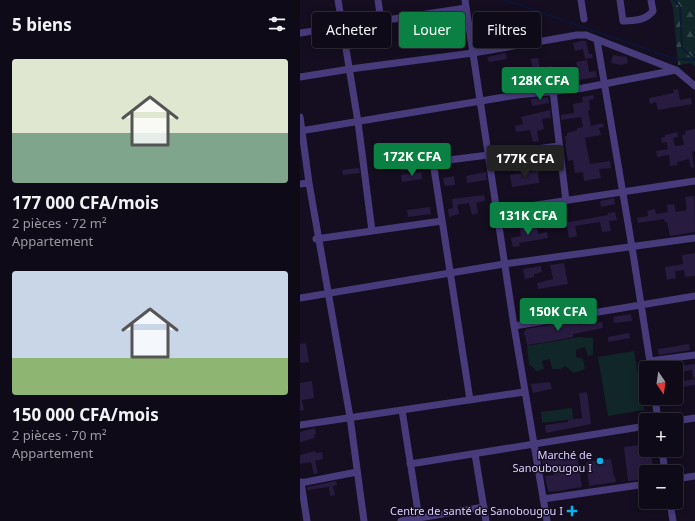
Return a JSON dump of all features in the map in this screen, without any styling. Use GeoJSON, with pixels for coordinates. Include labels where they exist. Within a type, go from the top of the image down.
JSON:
{"type":"FeatureCollection","features":[{"type":"Feature","properties":{"kind":"street"},"geometry":{"type":"LineString","coordinates":[[338,0],[340,12]]}},
{"type":"Feature","properties":{"kind":"street"},"geometry":{"type":"LineString","coordinates":[[378,0],[380,12]]}},
{"type":"Feature","properties":{"kind":"street"},"geometry":{"type":"LineString","coordinates":[[581,0],[584,19]]}},
{"type":"Feature","properties":{"kind":"street"},"geometry":{"type":"LineString","coordinates":[[620,0],[624,21],[644,19],[649,16],[653,11],[651,0]]}},
{"type":"Feature","properties":{"kind":"street"},"geometry":{"type":"LineString","coordinates":[[391,19],[465,4],[524,392],[547,521]]}},
{"type":"Feature","properties":{"kind":"street"},"geometry":{"type":"LineString","coordinates":[[300,33],[312,31]]}},
{"type":"Feature","properties":{"kind":"street"},"geometry":{"type":"LineString","coordinates":[[300,77],[473,53],[576,34],[586,36],[676,70],[695,86]]}},
{"type":"Feature","properties":{"kind":"street"},"geometry":{"type":"LineString","coordinates":[[597,40],[632,247],[649,361]]}},
{"type":"Feature","properties":{"kind":"street"},"geometry":{"type":"LineString","coordinates":[[346,48],[372,231]]}},
{"type":"Feature","properties":{"kind":"street"},"geometry":{"type":"LineString","coordinates":[[301,131],[480,100],[578,89],[676,70]]}},
{"type":"Feature","properties":{"kind":"street"},"geometry":{"type":"LineString","coordinates":[[553,91],[566,201]]}},
{"type":"Feature","properties":{"kind":"street"},"geometry":{"type":"LineString","coordinates":[[300,117],[318,239],[350,417],[364,521]]}},
{"type":"Feature","properties":{"kind":"street"},"geometry":{"type":"LineString","coordinates":[[470,400],[433,162],[560,146]]}},
{"type":"Feature","properties":{"kind":"street"},"geometry":{"type":"LineString","coordinates":[[496,211],[695,181]]}},
{"type":"Feature","properties":{"kind":"street"},"geometry":{"type":"LineString","coordinates":[[300,184],[309,183]]}},
{"type":"Feature","properties":{"kind":"street"},"geometry":{"type":"LineString","coordinates":[[318,239],[442,221]]}},
{"type":"Feature","properties":{"kind":"street"},"geometry":{"type":"LineString","coordinates":[[300,298],[504,264],[695,238]]}},
{"type":"Feature","properties":{"kind":"street"},"geometry":{"type":"LineString","coordinates":[[514,326],[695,296]]}},
{"type":"Feature","properties":{"kind":"street"},"geometry":{"type":"LineString","coordinates":[[668,361],[695,355]]}},
{"type":"Feature","properties":{"kind":"street"},"geometry":{"type":"LineString","coordinates":[[300,425],[524,392]]}},
{"type":"Feature","properties":{"kind":"street"},"geometry":{"type":"LineString","coordinates":[[402,410],[419,518]]}},
{"type":"Feature","properties":{"kind":"street"},"geometry":{"type":"LineString","coordinates":[[683,420],[695,418]]}},
{"type":"Feature","properties":{"kind":"street"},"geometry":{"type":"LineString","coordinates":[[410,464],[639,427]]}},
{"type":"Feature","properties":{"kind":"street"},"geometry":{"type":"LineString","coordinates":[[476,454],[486,521]]}},
{"type":"Feature","properties":{"kind":"street"},"geometry":{"type":"LineString","coordinates":[[307,521],[301,483],[357,472]]}},
{"type":"Feature","properties":{"kind":"street"},"geometry":{"type":"LineString","coordinates":[[683,478],[695,476]]}},
{"type":"Feature","properties":{"kind":"street"},"geometry":{"type":"LineString","coordinates":[[543,499],[639,485]]}},
{"type":"Feature","properties":{"kind":"street"},"geometry":{"type":"LineString","coordinates":[[401,521],[484,507]]}},
{"type":"Feature","properties":{"kind":"street"},"geometry":{"type":"LineString","coordinates":[[671,509],[673,521]]}},
{"type":"Feature","properties":{"kind":"green space"},"geometry":{"type":"Polygon","coordinates":[[[670,0],[695,0],[695,67],[691,63],[678,65],[673,7],[670,0]]]}},
{"type":"Feature","properties":{"kind":"green space"},"geometry":{"type":"Polygon","coordinates":[[[579,337],[593,338],[593,355],[588,356],[585,347],[576,350],[576,357],[583,359],[585,369],[574,373],[565,366],[561,369],[552,369],[550,359],[542,361],[544,369],[537,371],[529,364],[527,346],[579,337]]]}},
{"type":"Feature","properties":{"kind":"green space"},"geometry":{"type":"Polygon","coordinates":[[[634,351],[639,380],[639,405],[643,405],[644,410],[608,416],[598,357],[634,351]]]}},
{"type":"Feature","properties":{"kind":"green space"},"geometry":{"type":"Polygon","coordinates":[[[572,408],[573,419],[542,423],[541,412],[572,408]]]}},
{"type":"Feature","properties":{"kind":"building"},"geometry":{"type":"Polygon","coordinates":[[[586,41],[589,54],[592,54],[593,58],[585,59],[583,49],[575,51],[573,43],[586,41]]]}},
{"type":"Feature","properties":{"kind":"building"},"geometry":{"type":"Polygon","coordinates":[[[506,53],[507,59],[489,62],[487,57],[506,53]]]}},
{"type":"Feature","properties":{"kind":"building"},"geometry":{"type":"Polygon","coordinates":[[[613,55],[627,57],[628,63],[621,65],[611,63],[613,55]]]}},
{"type":"Feature","properties":{"kind":"building"},"geometry":{"type":"Polygon","coordinates":[[[538,58],[540,68],[552,66],[553,75],[534,78],[531,59],[538,58]]]}},
{"type":"Feature","properties":{"kind":"building"},"geometry":{"type":"Polygon","coordinates":[[[587,60],[589,72],[596,71],[597,77],[556,84],[555,78],[579,74],[576,62],[587,60]]]}},
{"type":"Feature","properties":{"kind":"building"},"geometry":{"type":"Polygon","coordinates":[[[509,79],[510,82],[521,80],[523,89],[514,90],[513,86],[503,88],[501,81],[509,79]]]}},
{"type":"Feature","properties":{"kind":"building"},"geometry":{"type":"Polygon","coordinates":[[[678,89],[680,100],[691,98],[692,104],[658,110],[656,102],[650,104],[649,98],[674,93],[673,90],[678,89]]]}},
{"type":"Feature","properties":{"kind":"building"},"geometry":{"type":"Polygon","coordinates":[[[593,95],[594,99],[589,100],[590,110],[588,110],[591,126],[603,123],[604,127],[599,128],[601,135],[585,138],[590,164],[610,161],[611,168],[599,169],[601,178],[584,181],[583,172],[575,173],[573,160],[568,161],[565,144],[565,136],[567,136],[567,133],[583,127],[581,117],[561,120],[561,115],[574,113],[573,104],[583,102],[582,97],[593,95]]]}},
{"type":"Feature","properties":{"kind":"building"},"geometry":{"type":"Polygon","coordinates":[[[548,97],[549,103],[532,106],[531,99],[548,97]]]}},
{"type":"Feature","properties":{"kind":"building"},"geometry":{"type":"Polygon","coordinates":[[[550,110],[551,118],[542,119],[544,129],[537,131],[539,141],[533,142],[530,130],[516,132],[515,126],[523,124],[521,117],[550,110]]]}},
{"type":"Feature","properties":{"kind":"building"},"geometry":{"type":"Polygon","coordinates":[[[695,129],[695,151],[692,152],[694,167],[691,168],[689,159],[677,162],[678,165],[670,166],[669,155],[657,157],[656,151],[668,149],[667,142],[662,143],[661,138],[665,137],[665,135],[677,132],[678,137],[673,138],[675,146],[684,145],[682,135],[686,134],[685,131],[695,129]]]}},
{"type":"Feature","properties":{"kind":"building"},"geometry":{"type":"Polygon","coordinates":[[[359,168],[360,173],[343,175],[342,170],[359,168]]]}},
{"type":"Feature","properties":{"kind":"building"},"geometry":{"type":"Polygon","coordinates":[[[538,171],[539,183],[512,187],[510,175],[538,171]]]}},
{"type":"Feature","properties":{"kind":"building"},"geometry":{"type":"Polygon","coordinates":[[[421,172],[422,179],[402,182],[401,175],[421,172]]]}},
{"type":"Feature","properties":{"kind":"building"},"geometry":{"type":"Polygon","coordinates":[[[486,172],[487,180],[467,183],[466,176],[486,172]]]}},
{"type":"Feature","properties":{"kind":"building"},"geometry":{"type":"Polygon","coordinates":[[[454,176],[455,185],[445,186],[443,178],[454,176]]]}},
{"type":"Feature","properties":{"kind":"building"},"geometry":{"type":"Polygon","coordinates":[[[484,195],[485,201],[476,203],[478,213],[472,215],[469,203],[457,205],[459,214],[449,217],[448,209],[453,208],[452,199],[484,195]]]}},
{"type":"Feature","properties":{"kind":"building"},"geometry":{"type":"Polygon","coordinates":[[[694,196],[695,232],[670,236],[667,222],[665,222],[664,219],[638,223],[637,218],[648,216],[647,211],[655,209],[656,214],[668,212],[667,205],[674,204],[676,212],[687,210],[685,197],[694,196]]]}},
{"type":"Feature","properties":{"kind":"building"},"geometry":{"type":"Polygon","coordinates":[[[614,198],[615,204],[601,207],[600,201],[614,198]]]}},
{"type":"Feature","properties":{"kind":"building"},"geometry":{"type":"Polygon","coordinates":[[[430,207],[431,214],[408,217],[407,210],[430,207]]]}},
{"type":"Feature","properties":{"kind":"building"},"geometry":{"type":"Polygon","coordinates":[[[615,212],[617,220],[609,221],[611,231],[602,232],[600,222],[575,226],[577,236],[569,238],[567,227],[556,229],[555,222],[563,221],[564,223],[608,215],[608,213],[615,212]]]}},
{"type":"Feature","properties":{"kind":"building"},"geometry":{"type":"Polygon","coordinates":[[[537,226],[538,234],[547,232],[548,238],[519,243],[520,246],[513,247],[511,238],[521,236],[520,228],[537,226]]]}},
{"type":"Feature","properties":{"kind":"building"},"geometry":{"type":"Polygon","coordinates":[[[695,253],[695,276],[685,277],[684,270],[675,271],[676,278],[667,280],[665,267],[683,264],[682,255],[695,253]]]}},
{"type":"Feature","properties":{"kind":"building"},"geometry":{"type":"Polygon","coordinates":[[[564,263],[568,284],[538,289],[537,283],[553,279],[550,265],[564,263]]]}},
{"type":"Feature","properties":{"kind":"building"},"geometry":{"type":"Polygon","coordinates":[[[541,266],[542,272],[534,274],[534,277],[525,279],[523,269],[541,266]]]}},
{"type":"Feature","properties":{"kind":"building"},"geometry":{"type":"Polygon","coordinates":[[[631,314],[632,321],[614,323],[613,317],[631,314]]]}},
{"type":"Feature","properties":{"kind":"building"},"geometry":{"type":"Polygon","coordinates":[[[578,320],[579,325],[602,322],[603,328],[573,334],[573,337],[527,345],[525,335],[523,335],[526,329],[578,320]]]}},
{"type":"Feature","properties":{"kind":"building"},"geometry":{"type":"Polygon","coordinates":[[[629,333],[630,338],[608,342],[608,337],[629,333]]]}},
{"type":"Feature","properties":{"kind":"building"},"geometry":{"type":"Polygon","coordinates":[[[306,343],[309,362],[300,363],[300,344],[306,343]]]}},
{"type":"Feature","properties":{"kind":"building"},"geometry":{"type":"Polygon","coordinates":[[[689,344],[690,350],[659,355],[658,349],[689,344]]]}},
{"type":"Feature","properties":{"kind":"building"},"geometry":{"type":"Polygon","coordinates":[[[695,364],[695,378],[693,378],[692,370],[683,372],[683,366],[695,364]]]}},
{"type":"Feature","properties":{"kind":"building"},"geometry":{"type":"Polygon","coordinates":[[[695,379],[695,385],[683,387],[683,381],[695,379]]]}},
{"type":"Feature","properties":{"kind":"building"},"geometry":{"type":"Polygon","coordinates":[[[312,381],[314,398],[302,400],[304,410],[300,411],[300,383],[312,381]]]}},
{"type":"Feature","properties":{"kind":"building"},"geometry":{"type":"Polygon","coordinates":[[[550,382],[552,389],[533,393],[531,384],[550,382]]]}},
{"type":"Feature","properties":{"kind":"building"},"geometry":{"type":"Polygon","coordinates":[[[587,392],[591,424],[546,433],[545,425],[568,422],[568,420],[582,418],[579,393],[587,392]]]}},
{"type":"Feature","properties":{"kind":"building"},"geometry":{"type":"Polygon","coordinates":[[[315,428],[315,438],[300,442],[300,432],[315,428]]]}},
{"type":"Feature","properties":{"kind":"building"},"geometry":{"type":"Polygon","coordinates":[[[639,445],[639,457],[651,457],[653,465],[639,465],[639,480],[628,481],[624,447],[639,445]]]}},
{"type":"Feature","properties":{"kind":"building"},"geometry":{"type":"Polygon","coordinates":[[[315,451],[316,453],[322,452],[323,459],[315,461],[318,473],[314,474],[311,462],[300,464],[300,455],[315,451]]]}},
{"type":"Feature","properties":{"kind":"building"},"geometry":{"type":"Polygon","coordinates":[[[577,455],[582,487],[551,492],[548,491],[545,476],[554,475],[552,465],[543,466],[542,459],[577,455]]]}},
{"type":"Feature","properties":{"kind":"building"},"geometry":{"type":"Polygon","coordinates":[[[611,459],[616,482],[589,486],[586,462],[611,459]]]}},
{"type":"Feature","properties":{"kind":"building"},"geometry":{"type":"Polygon","coordinates":[[[336,481],[337,485],[333,486],[335,495],[330,496],[329,487],[307,490],[307,487],[336,481]]]}},
{"type":"Feature","properties":{"kind":"waterway"},"geometry":{"type":"LineString","coordinates":[[505,0],[675,59],[695,60]]}},
{"type":"Feature","properties":{"kind":"waterway"},"geometry":{"type":"LineString","coordinates":[[674,0],[680,7],[682,48],[695,60]]}},
{"type":"Feature","properties":{"kind":"place","name":"Marché de Sanoubougou I"},"geometry":{"type":"Point","coordinates":[600,461]}},
{"type":"Feature","properties":{"kind":"place","name":"Centre de santé de Sanobougou I"},"geometry":{"type":"Point","coordinates":[572,511]}}]}
